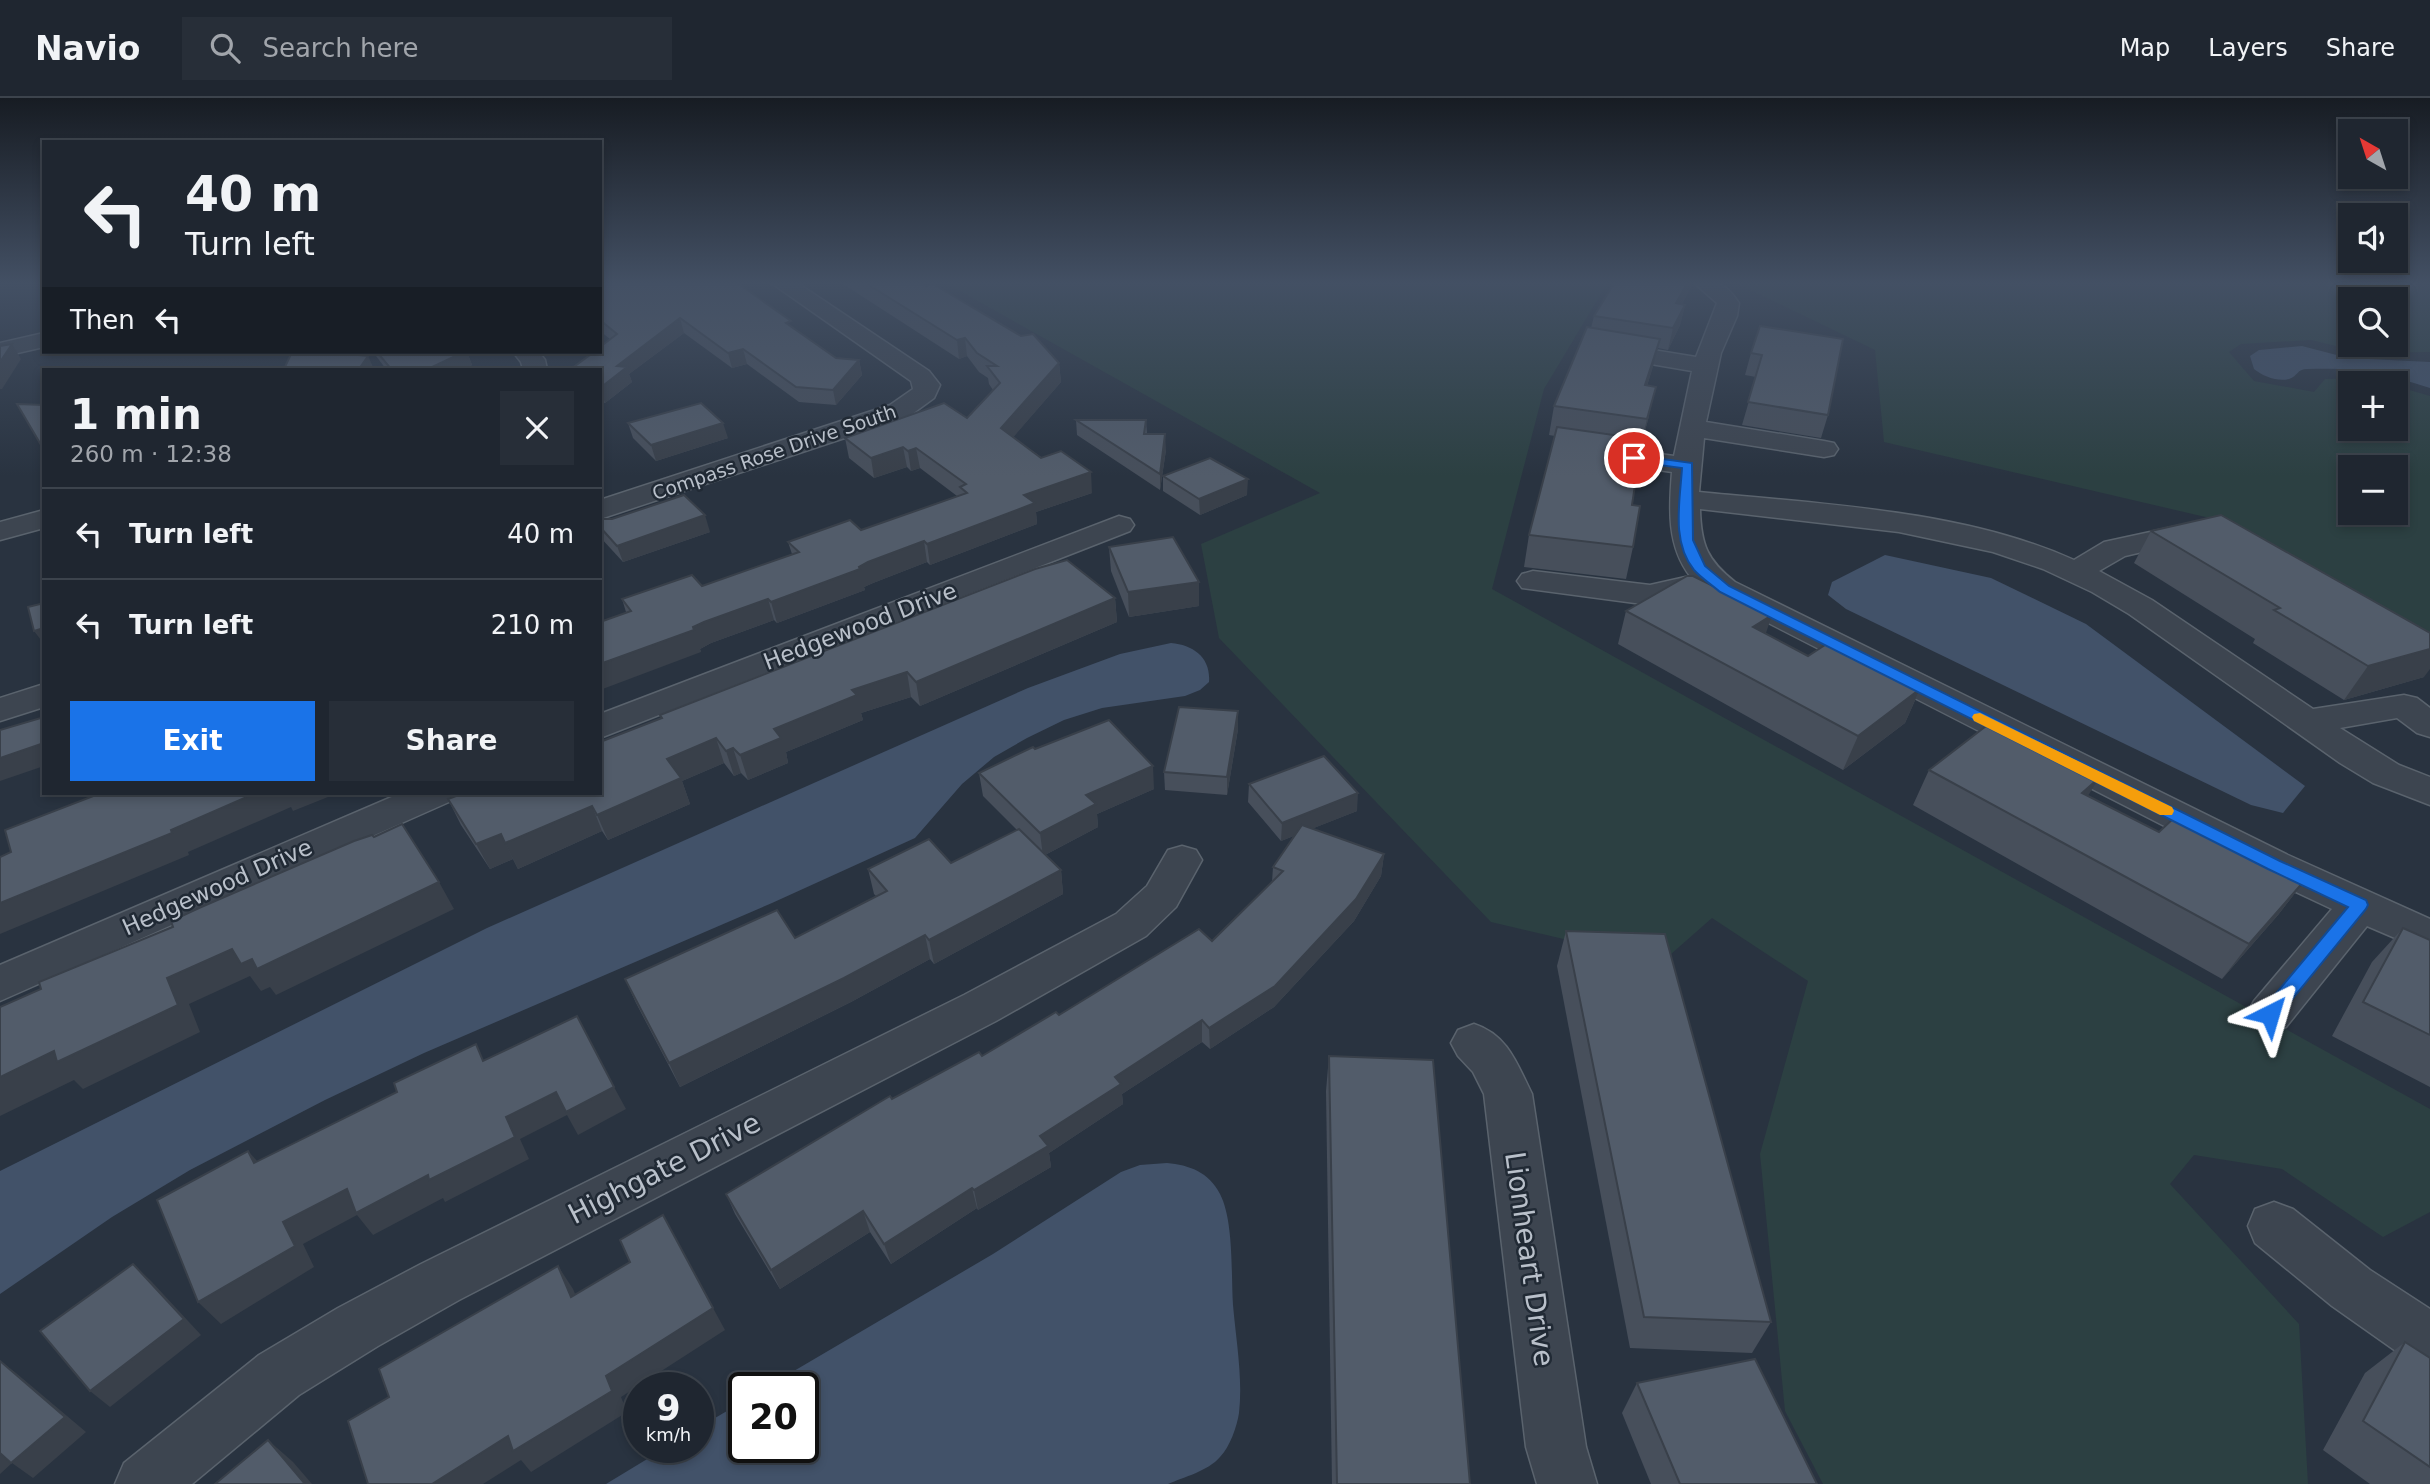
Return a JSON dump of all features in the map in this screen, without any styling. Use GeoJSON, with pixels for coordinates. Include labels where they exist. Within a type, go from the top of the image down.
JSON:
{"type":"FeatureCollection","features":[{"type":"Feature","properties":{"kind":"street"},"geometry":{"type":"LineString","coordinates":[[0,351],[17,347]]}},
{"type":"Feature","properties":{"kind":"street","name":"Compass Rose Drive South"},"geometry":{"type":"LineString","coordinates":[[602,509],[899,411],[925,393],[928,385],[920,376],[877,347]]}},
{"type":"Feature","properties":{"kind":"street"},"geometry":{"type":"LineString","coordinates":[[1589,347],[1706,366]]}},
{"type":"Feature","properties":{"kind":"street"},"geometry":{"type":"LineString","coordinates":[[1721,347],[1706,366],[1692,428],[1687,482],[1687,540],[1699,568],[1724,589],[2274,865],[2430,937]]}},
{"type":"Feature","properties":{"kind":"street"},"geometry":{"type":"LineString","coordinates":[[1692,428],[1752,437],[1750,454],[1821,457]]}},
{"type":"Feature","properties":{"kind":"street"},"geometry":{"type":"LineString","coordinates":[[1568,449],[1687,482],[2004,545],[2102,584],[2386,774],[2430,792]]}},
{"type":"Feature","properties":{"kind":"street"},"geometry":{"type":"LineString","coordinates":[[0,531],[42,520]]}},
{"type":"Feature","properties":{"kind":"street","name":"Hedgewood Drive"},"geometry":{"type":"LineString","coordinates":[[602,726],[1119,525]]}},
{"type":"Feature","properties":{"kind":"street"},"geometry":{"type":"LineString","coordinates":[[2074,573],[2115,549],[2178,534]]}},
{"type":"Feature","properties":{"kind":"street"},"geometry":{"type":"LineString","coordinates":[[1533,581],[1650,596],[1714,580]]}},
{"type":"Feature","properties":{"kind":"street"},"geometry":{"type":"LineString","coordinates":[[0,709],[42,696]]}},
{"type":"Feature","properties":{"kind":"street"},"geometry":{"type":"LineString","coordinates":[[2306,722],[2404,706],[2430,725]]}},
{"type":"Feature","properties":{"kind":"street","name":"Hedgewood Drive"},"geometry":{"type":"LineString","coordinates":[[0,984],[430,795]]}},
{"type":"Feature","properties":{"kind":"street","name":"Highgate Drive"},"geometry":{"type":"LineString","coordinates":[[145,1484],[279,1375],[358,1327],[440,1282],[980,1008],[1131,925],[1154,908],[1174,880],[1182,860]]}},
{"type":"Feature","properties":{"kind":"street"},"geometry":{"type":"LineString","coordinates":[[2270,1014],[2360,905]]}},
{"type":"Feature","properties":{"kind":"street","name":"Lionheart Drive"},"geometry":{"type":"LineString","coordinates":[[1474,1044],[1490,1059],[1508,1094],[1556,1447],[1567,1484]]}},
{"type":"Feature","properties":{"kind":"street"},"geometry":{"type":"LineString","coordinates":[[2274,1226],[2351,1287],[2430,1342]]}},
{"type":"Feature","properties":{"kind":"green space"},"geometry":{"type":"Polygon","coordinates":[[[1059,347],[1569,347],[1544,389],[1492,589],[2430,1109],[2430,1212],[2383,1237],[2282,1169],[2194,1155],[2170,1184],[2299,1324],[2308,1484],[1823,1484],[1785,1411],[1760,1154],[1808,981],[1712,918],[1662,962],[1491,922],[1219,638],[1201,544],[1320,493],[1059,347]]]}},
{"type":"Feature","properties":{"kind":"green space"},"geometry":{"type":"Polygon","coordinates":[[[1868,347],[2237,347],[2229,352],[2254,381],[2314,392],[2325,379],[2338,379],[2338,441],[2408,441],[2408,390],[2430,396],[2430,651],[2214,519],[1884,442],[1875,350],[1868,347]]]}},
{"type":"Feature","properties":{"kind":"green space"},"geometry":{"type":"Polygon","coordinates":[[[2408,347],[2430,347],[2430,352],[2408,352],[2408,347]]]}},
{"type":"Feature","properties":{"kind":"water"},"geometry":{"type":"Polygon","coordinates":[[[2305,347],[2338,357],[2430,362],[2430,388],[2408,381],[2408,371],[2304,369],[2289,379],[2280,380],[2254,369],[2250,356],[2259,350],[2305,347]]]}},
{"type":"Feature","properties":{"kind":"water"},"geometry":{"type":"Polygon","coordinates":[[[1885,555],[1991,578],[2086,624],[2305,786],[2283,813],[2251,805],[1846,609],[1828,595],[1832,582],[1885,555]]]}},
{"type":"Feature","properties":{"kind":"water"},"geometry":{"type":"Polygon","coordinates":[[[1171,643],[1194,650],[1204,660],[1209,682],[1200,690],[1185,696],[1102,708],[1064,720],[1027,738],[994,757],[962,784],[915,838],[772,903],[424,1053],[325,1100],[190,1170],[112,1217],[0,1294],[0,1171],[487,928],[1028,688],[1120,654],[1171,643]]]}},
{"type":"Feature","properties":{"kind":"water"},"geometry":{"type":"Polygon","coordinates":[[[1167,1163],[1198,1171],[1210,1180],[1220,1194],[1228,1219],[1240,1373],[1239,1413],[1227,1448],[1209,1466],[1168,1484],[606,1484],[641,1463],[714,1463],[714,1419],[728,1410],[728,1463],[819,1463],[819,1372],[792,1372],[993,1254],[1121,1172],[1140,1165],[1167,1163]]]}},
{"type":"Feature","properties":{"kind":"building"},"geometry":{"type":"Polygon","coordinates":[[[0,347],[10,347],[0,362],[0,347]]]}},
{"type":"Feature","properties":{"kind":"building"},"geometry":{"type":"Polygon","coordinates":[[[602,347],[642,347],[617,366],[627,367],[602,386],[602,368],[572,368],[591,354],[602,354],[602,347]]]}},
{"type":"Feature","properties":{"kind":"building"},"geometry":{"type":"Polygon","coordinates":[[[719,347],[820,347],[836,358],[859,360],[833,390],[796,387],[743,349],[728,353],[719,347]]]}},
{"type":"Feature","properties":{"kind":"building"},"geometry":{"type":"Polygon","coordinates":[[[972,347],[1044,347],[1059,363],[1001,428],[1041,458],[1061,451],[1091,472],[1024,495],[1035,503],[927,544],[924,541],[868,562],[859,567],[860,569],[771,602],[768,599],[704,622],[693,627],[694,630],[602,663],[602,621],[631,611],[622,599],[692,575],[702,586],[799,552],[788,542],[850,520],[861,530],[967,493],[960,487],[966,484],[916,448],[908,451],[903,447],[871,458],[845,438],[944,403],[967,418],[1000,383],[987,366],[997,366],[972,347]]]}},
{"type":"Feature","properties":{"kind":"building"},"geometry":{"type":"Polygon","coordinates":[[[1579,347],[1657,347],[1645,385],[1656,387],[1647,419],[1554,406],[1579,347]]]}},
{"type":"Feature","properties":{"kind":"building"},"geometry":{"type":"Polygon","coordinates":[[[1753,347],[1841,347],[1828,415],[1748,402],[1762,355],[1751,353],[1753,347]]]}},
{"type":"Feature","properties":{"kind":"building"},"geometry":{"type":"Polygon","coordinates":[[[291,354],[368,356],[360,368],[284,368],[291,354]]]}},
{"type":"Feature","properties":{"kind":"building"},"geometry":{"type":"Polygon","coordinates":[[[379,354],[460,354],[430,368],[390,368],[379,354]]]}},
{"type":"Feature","properties":{"kind":"building"},"geometry":{"type":"Polygon","coordinates":[[[701,403],[723,423],[651,445],[628,423],[701,403]]]}},
{"type":"Feature","properties":{"kind":"building"},"geometry":{"type":"Polygon","coordinates":[[[17,404],[42,405],[42,447],[17,404]]]}},
{"type":"Feature","properties":{"kind":"building"},"geometry":{"type":"Polygon","coordinates":[[[1076,420],[1146,420],[1144,434],[1165,434],[1160,474],[1076,420]]]}},
{"type":"Feature","properties":{"kind":"building"},"geometry":{"type":"Polygon","coordinates":[[[1557,427],[1642,439],[1632,505],[1640,506],[1633,547],[1529,535],[1557,427]]]}},
{"type":"Feature","properties":{"kind":"building"},"geometry":{"type":"Polygon","coordinates":[[[1210,458],[1248,479],[1199,499],[1163,476],[1210,458]]]}},
{"type":"Feature","properties":{"kind":"building"},"geometry":{"type":"Polygon","coordinates":[[[684,495],[705,515],[617,546],[602,529],[602,519],[612,519],[684,495]]]}},
{"type":"Feature","properties":{"kind":"building"},"geometry":{"type":"Polygon","coordinates":[[[2221,515],[2430,633],[2430,649],[2368,666],[2274,610],[2280,608],[2151,531],[2221,515]]]}},
{"type":"Feature","properties":{"kind":"building"},"geometry":{"type":"Polygon","coordinates":[[[1173,537],[1199,582],[1128,592],[1109,547],[1173,537]]]}},
{"type":"Feature","properties":{"kind":"building"},"geometry":{"type":"Polygon","coordinates":[[[1067,560],[1115,598],[916,682],[907,672],[852,690],[857,695],[774,729],[781,738],[740,755],[733,748],[726,751],[716,738],[667,759],[681,778],[597,815],[592,806],[505,843],[501,834],[476,844],[448,799],[459,795],[602,795],[602,741],[662,718],[660,715],[1035,569],[1067,560]]]}},
{"type":"Feature","properties":{"kind":"building"},"geometry":{"type":"Polygon","coordinates":[[[1687,576],[1693,576],[1772,615],[1753,627],[1808,656],[1828,643],[1920,689],[1858,736],[1626,611],[1687,576]]]}},
{"type":"Feature","properties":{"kind":"building"},"geometry":{"type":"Polygon","coordinates":[[[42,604],[42,629],[34,631],[28,607],[42,604]]]}},
{"type":"Feature","properties":{"kind":"building"},"geometry":{"type":"Polygon","coordinates":[[[1179,707],[1238,711],[1227,777],[1164,772],[1179,707]]]}},
{"type":"Feature","properties":{"kind":"building"},"geometry":{"type":"Polygon","coordinates":[[[42,718],[42,744],[0,758],[0,730],[42,718]]]}},
{"type":"Feature","properties":{"kind":"building"},"geometry":{"type":"Polygon","coordinates":[[[1109,720],[1153,766],[1086,795],[1096,804],[1040,833],[979,773],[1033,747],[1035,749],[1109,720]]]}},
{"type":"Feature","properties":{"kind":"building"},"geometry":{"type":"Polygon","coordinates":[[[1990,723],[2099,778],[2082,793],[2159,832],[2177,815],[2305,880],[2249,944],[1929,770],[1990,723]]]}},
{"type":"Feature","properties":{"kind":"building"},"geometry":{"type":"Polygon","coordinates":[[[1324,756],[1358,793],[1282,823],[1249,784],[1324,756]]]}},
{"type":"Feature","properties":{"kind":"building"},"geometry":{"type":"Polygon","coordinates":[[[96,795],[251,795],[171,830],[172,833],[0,903],[0,857],[11,852],[5,830],[96,795]]]}},
{"type":"Feature","properties":{"kind":"building"},"geometry":{"type":"Polygon","coordinates":[[[402,824],[439,882],[257,969],[252,959],[241,964],[232,949],[167,978],[178,1005],[57,1062],[54,1051],[0,1077],[0,1007],[41,989],[39,982],[173,927],[171,921],[199,908],[354,841],[372,835],[374,837],[402,824]]]}},
{"type":"Feature","properties":{"kind":"building"},"geometry":{"type":"Polygon","coordinates":[[[1302,825],[1384,854],[1356,899],[1275,986],[1209,1028],[1202,1020],[1115,1077],[1121,1084],[1040,1136],[1048,1146],[974,1190],[972,1188],[884,1244],[863,1211],[771,1270],[726,1194],[890,1096],[892,1099],[979,1052],[982,1056],[1056,1012],[1059,1015],[1199,929],[1212,941],[1283,871],[1273,867],[1302,825]]]}},
{"type":"Feature","properties":{"kind":"building"},"geometry":{"type":"Polygon","coordinates":[[[1019,829],[1061,870],[929,940],[925,935],[844,978],[669,1063],[625,979],[777,910],[795,938],[887,891],[868,869],[929,839],[951,863],[1019,829]]]}},
{"type":"Feature","properties":{"kind":"building"},"geometry":{"type":"Polygon","coordinates":[[[2403,928],[2430,940],[2430,1035],[2363,1002],[2403,928]]]}},
{"type":"Feature","properties":{"kind":"building"},"geometry":{"type":"Polygon","coordinates":[[[1566,931],[1665,934],[1771,1322],[1644,1317],[1566,931]]]}},
{"type":"Feature","properties":{"kind":"building"},"geometry":{"type":"Polygon","coordinates":[[[577,1016],[614,1087],[566,1112],[556,1092],[506,1117],[515,1137],[429,1180],[428,1175],[356,1213],[347,1189],[283,1222],[295,1246],[198,1302],[157,1200],[248,1151],[254,1163],[397,1092],[394,1083],[476,1044],[483,1061],[577,1016]]]}},
{"type":"Feature","properties":{"kind":"building"},"geometry":{"type":"Polygon","coordinates":[[[1329,1056],[1433,1060],[1470,1484],[1337,1484],[1329,1056]]]}},
{"type":"Feature","properties":{"kind":"building"},"geometry":{"type":"Polygon","coordinates":[[[663,1215],[713,1308],[606,1376],[612,1391],[513,1451],[508,1436],[432,1484],[368,1484],[348,1421],[389,1397],[379,1369],[558,1266],[571,1297],[630,1262],[620,1240],[663,1215]]]}},
{"type":"Feature","properties":{"kind":"building"},"geometry":{"type":"Polygon","coordinates":[[[133,1264],[184,1319],[90,1391],[40,1331],[133,1264]]]}},
{"type":"Feature","properties":{"kind":"building"},"geometry":{"type":"Polygon","coordinates":[[[2405,1342],[2430,1358],[2430,1467],[2363,1421],[2405,1342]]]}},
{"type":"Feature","properties":{"kind":"building"},"geometry":{"type":"Polygon","coordinates":[[[1755,1359],[1817,1484],[1680,1484],[1637,1383],[1755,1359]]]}},
{"type":"Feature","properties":{"kind":"building"},"geometry":{"type":"Polygon","coordinates":[[[0,1361],[65,1417],[11,1463],[0,1453],[0,1361]]]}},
{"type":"Feature","properties":{"kind":"building"},"geometry":{"type":"Polygon","coordinates":[[[268,1440],[305,1484],[215,1484],[268,1440]]]}},
{"type":"Feature","properties":{"kind":"slow traffic"},"geometry":{"type":"LineString","coordinates":[[1980,717],[2166,811]]}},
{"type":"Feature","properties":{"kind":"route"},"geometry":{"type":"LineString","coordinates":[[1634,458],[1688,466],[1685,523],[1687,540],[1699,568],[1724,589],[2274,865],[2360,905],[2270,1014]]}}]}
